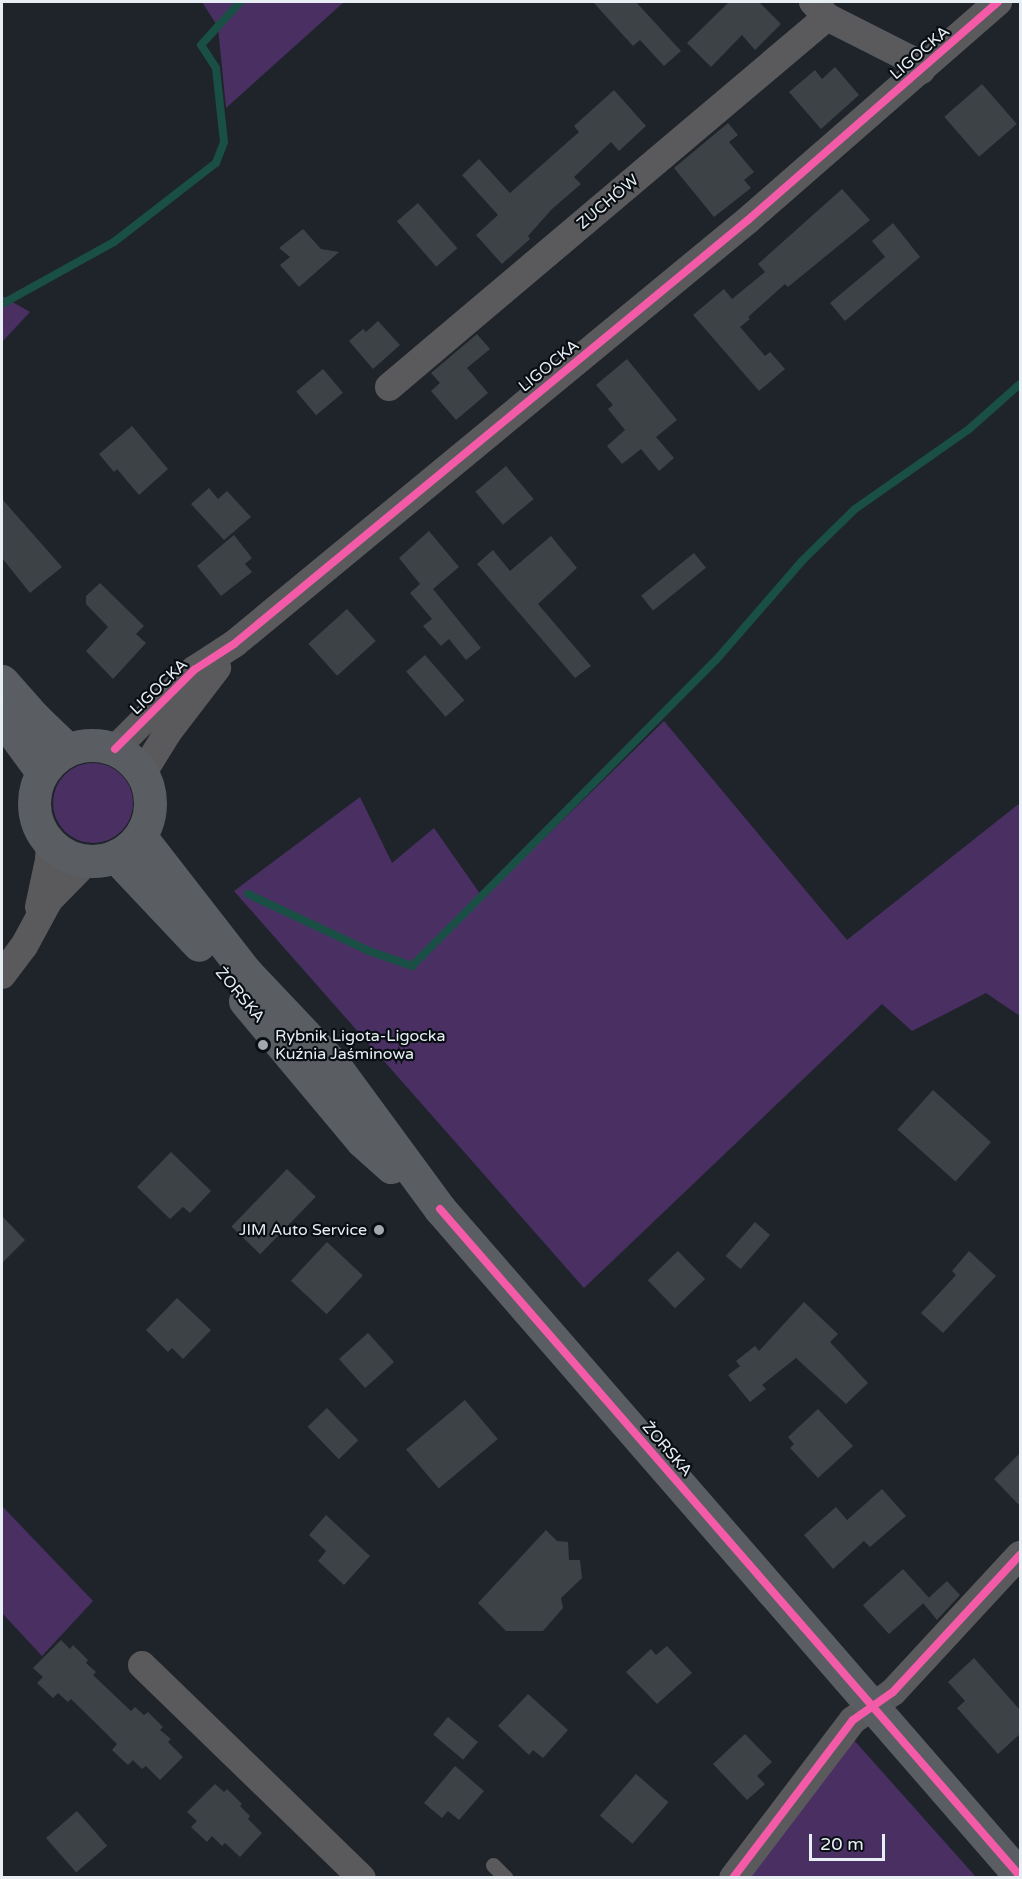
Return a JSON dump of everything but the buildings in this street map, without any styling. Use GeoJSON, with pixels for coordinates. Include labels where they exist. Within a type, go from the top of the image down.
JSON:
{"type":"FeatureCollection","features":[{"type":"Feature","properties":{"kind":"main road"},"geometry":{"type":"LineString","coordinates":[[2,681],[68,750]]}},
{"type":"Feature","properties":{"kind":"main road"},"geometry":{"type":"LineString","coordinates":[[2,718],[42,772]]}},
{"type":"Feature","properties":{"kind":"main road"},"geometry":{"type":"LineString","coordinates":[[87,745],[115,749],[131,760],[142,774],[150,803],[147,822],[140,836],[130,847],[101,858],[67,855],[50,843],[38,825],[34,803],[42,772],[54,759],[68,750],[87,745]]}},
{"type":"Feature","properties":{"kind":"main road","name":"ŻORSKA"},"geometry":{"type":"LineString","coordinates":[[140,836],[246,972],[336,1066],[440,1209],[1020,1876]]}},
{"type":"Feature","properties":{"kind":"main road","name":"ŻORSKA"},"geometry":{"type":"LineString","coordinates":[[101,858],[192,938],[362,1141],[440,1209]]}},
{"type":"Feature","properties":{"kind":"street","name":"LIGOCKA"},"geometry":{"type":"LineString","coordinates":[[115,749],[194,670],[234,644],[748,220],[998,2]]}},
{"type":"Feature","properties":{"kind":"street","name":"ZUCHÓW"},"geometry":{"type":"LineString","coordinates":[[389,387],[820,9],[910,59],[921,70]]}},
{"type":"Feature","properties":{"kind":"street","name":"LIGOCKA"},"geometry":{"type":"LineString","coordinates":[[142,774],[168,732],[234,644]]}},
{"type":"Feature","properties":{"kind":"street"},"geometry":{"type":"LineString","coordinates":[[37,918],[49,860],[50,843]]}},
{"type":"Feature","properties":{"kind":"street"},"geometry":{"type":"LineString","coordinates":[[2,975],[24,946],[37,918],[57,889],[101,858]]}},
{"type":"Feature","properties":{"kind":"street"},"geometry":{"type":"LineString","coordinates":[[733,1878],[853,1720],[893,1692],[1020,1555]]}},
{"type":"Feature","properties":{"kind":"street"},"geometry":{"type":"LineString","coordinates":[[142,1665],[362,1878]]}},
{"type":"Feature","properties":{"kind":"lane"},"geometry":{"type":"LineString","coordinates":[[493,1865],[506,1878]]}},
{"type":"Feature","properties":{"kind":"shaded area"},"geometry":{"type":"Polygon","coordinates":[[[202,2],[344,2],[226,108],[218,27],[202,2]]]}},
{"type":"Feature","properties":{"kind":"shaded area"},"geometry":{"type":"Polygon","coordinates":[[[2,296],[30,312],[2,342],[2,296]]]}},
{"type":"Feature","properties":{"kind":"shaded area"},"geometry":{"type":"Polygon","coordinates":[[[664,721],[847,940],[1020,803],[1020,1016],[986,993],[912,1031],[882,1004],[584,1288],[234,891],[360,797],[392,863],[434,828],[483,898],[664,721]]]}},
{"type":"Feature","properties":{"kind":"shaded area"},"geometry":{"type":"Polygon","coordinates":[[[85,763],[101,763],[122,774],[133,795],[133,811],[122,832],[101,843],[85,843],[71,837],[59,825],[53,811],[53,795],[59,781],[71,769],[85,763]]]}},
{"type":"Feature","properties":{"kind":"shaded area"},"geometry":{"type":"Polygon","coordinates":[[[2,1506],[93,1601],[42,1656],[2,1613],[2,1506]]]}},
{"type":"Feature","properties":{"kind":"shaded area"},"geometry":{"type":"Polygon","coordinates":[[[853,1739],[976,1877],[743,1878],[853,1739]]]}},
{"type":"Feature","properties":{"kind":"waterway"},"geometry":{"type":"LineString","coordinates":[[2,304],[114,242],[216,163],[224,142],[216,68],[201,45],[240,2]]}},
{"type":"Feature","properties":{"kind":"waterway"},"geometry":{"type":"LineString","coordinates":[[248,894],[369,951],[412,966],[716,660],[802,561],[855,509],[968,430],[1020,384]]}},
{"type":"Feature","properties":{"kind":"cycle path"},"geometry":{"type":"LineString","coordinates":[[115,749],[194,670],[234,644],[748,220],[998,2]]}},
{"type":"Feature","properties":{"kind":"cycle path"},"geometry":{"type":"LineString","coordinates":[[440,1209],[1020,1876]]}},
{"type":"Feature","properties":{"kind":"cycle path"},"geometry":{"type":"LineString","coordinates":[[733,1878],[853,1720],[893,1692],[1020,1555]]}},
{"type":"Feature","properties":{"kind":"place","name":"Rybnik Ligota-Ligocka Kuźnia Jaśminowa"},"geometry":{"type":"Point","coordinates":[263,1045]}},
{"type":"Feature","properties":{"kind":"place","name":"JIM Auto Service"},"geometry":{"type":"Point","coordinates":[379,1230]}}]}
